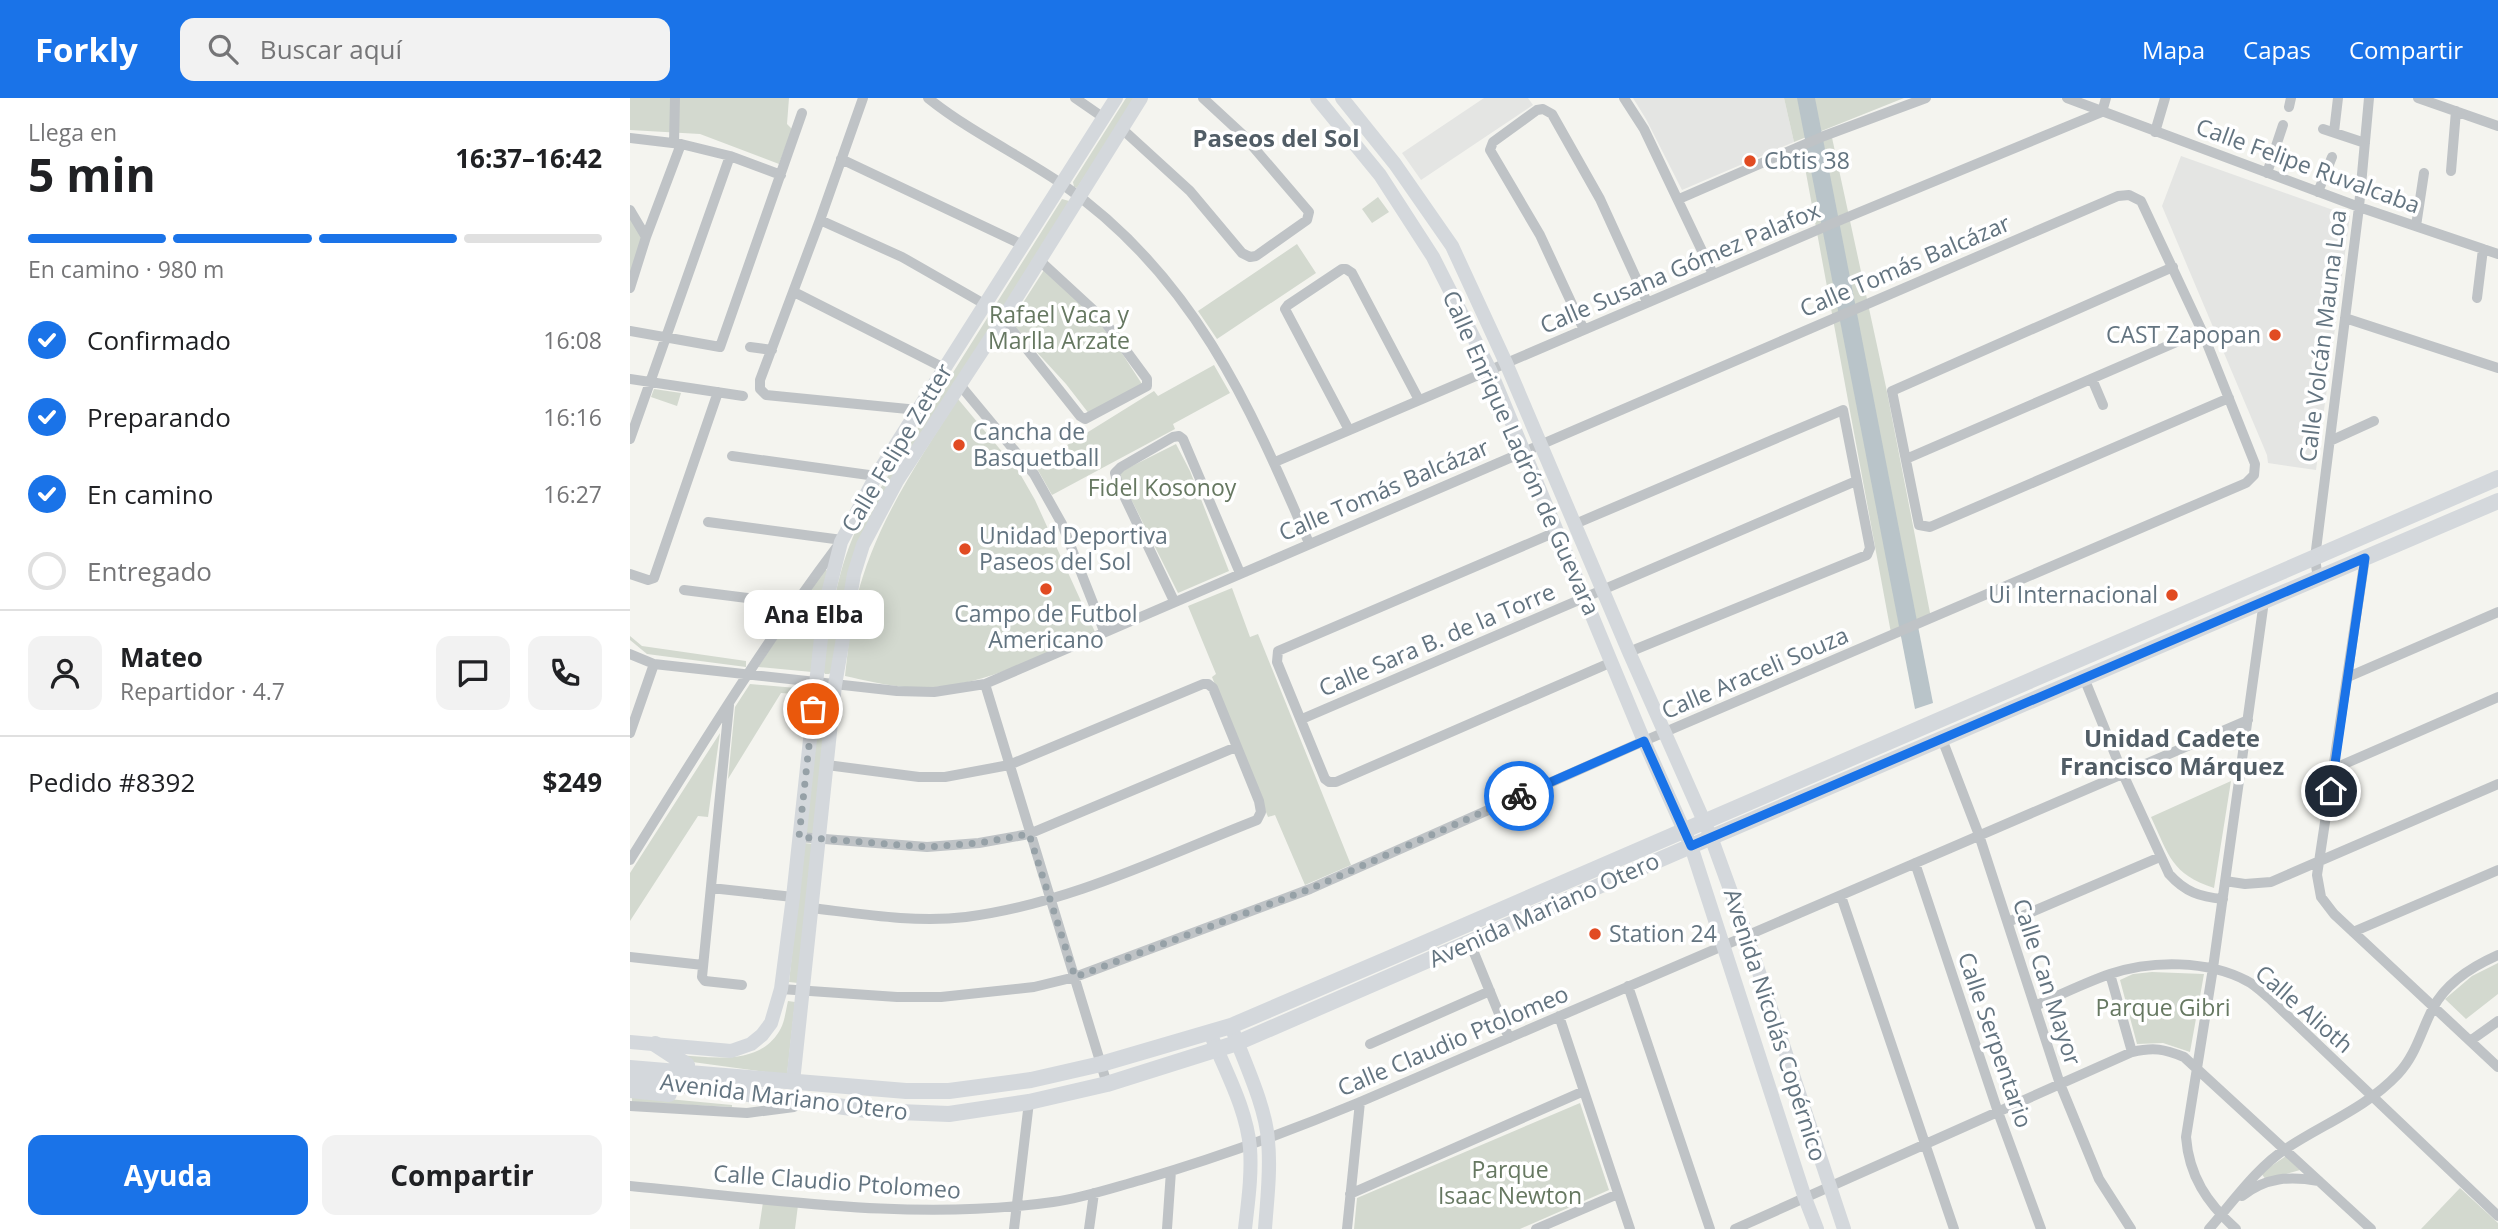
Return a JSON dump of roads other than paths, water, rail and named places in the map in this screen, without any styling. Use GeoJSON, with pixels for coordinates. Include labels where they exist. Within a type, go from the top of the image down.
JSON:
{"type":"FeatureCollection","features":[{"type":"Feature","properties":{"kind":"main road","name":"Calle Felipe Zetter"},"geometry":{"type":"LineString","coordinates":[[630,1042],[731,1051],[745,1047],[762,1035],[771,1023],[781,989],[793,897],[824,610],[831,574],[842,541],[876,476],[1116,98]]}},
{"type":"Feature","properties":{"kind":"main road","name":"Calle Felipe Zetter"},"geometry":{"type":"LineString","coordinates":[[793,1082],[835,685],[853,574],[863,545],[897,481],[1141,98]]}},
{"type":"Feature","properties":{"kind":"main road","name":"Calle Enrique Ladrón de Guevara"},"geometry":{"type":"LineString","coordinates":[[1317,98],[1380,175],[1433,257],[1490,370],[1644,741],[1685,830]]}},
{"type":"Feature","properties":{"kind":"main road","name":"Calle Enrique Ladrón de Guevara"},"geometry":{"type":"LineString","coordinates":[[1342,98],[1395,163],[1452,246],[1506,363],[1704,821]]}},
{"type":"Feature","properties":{"kind":"main road"},"geometry":{"type":"LineString","coordinates":[[1380,175],[1395,163]]}},
{"type":"Feature","properties":{"kind":"main road","name":"Avenida Mariano Otero"},"geometry":{"type":"LineString","coordinates":[[631,1073],[762,1079],[906,1091],[949,1091],[1031,1080],[1101,1064],[1231,1026],[2498,478]]}},
{"type":"Feature","properties":{"kind":"main road","name":"Avenida Mariano Otero"},"geometry":{"type":"LineString","coordinates":[[631,1073],[821,1105],[874,1111],[948,1114],[1029,1102],[1107,1084],[1237,1043],[2498,501]]}},
{"type":"Feature","properties":{"kind":"main road","name":"Avenida Nicolás Copérnico"},"geometry":{"type":"LineString","coordinates":[[1704,821],[1747,936],[1844,1229]]}},
{"type":"Feature","properties":{"kind":"main road","name":"Avenida Nicolás Copérnico"},"geometry":{"type":"LineString","coordinates":[[1685,830],[1816,1229]]}},
{"type":"Feature","properties":{"kind":"main road"},"geometry":{"type":"LineString","coordinates":[[1231,1026],[1264,1116],[1268,1140],[1265,1229]]}},
{"type":"Feature","properties":{"kind":"main road"},"geometry":{"type":"LineString","coordinates":[[1210,1032],[1243,1115],[1250,1146],[1250,1187],[1245,1229]]}},
{"type":"Feature","properties":{"kind":"main road"},"geometry":{"type":"LineString","coordinates":[[655,1044],[687,1065]]}},
{"type":"Feature","properties":{"kind":"main road"},"geometry":{"type":"LineString","coordinates":[[631,1073],[687,1065],[762,1079]]}},
{"type":"Feature","properties":{"kind":"main road"},"geometry":{"type":"LineString","coordinates":[[631,1073],[794,1107],[821,1105]]}},
{"type":"Feature","properties":{"kind":"street"},"geometry":{"type":"LineString","coordinates":[[630,288],[677,143],[675,98]]}},
{"type":"Feature","properties":{"kind":"street"},"geometry":{"type":"LineString","coordinates":[[863,98],[760,380],[760,389],[766,395],[918,410]]}},
{"type":"Feature","properties":{"kind":"street"},"geometry":{"type":"LineString","coordinates":[[928,98],[949,115],[1079,197],[1142,252],[1177,292],[1229,370],[1275,462],[1309,543]]}},
{"type":"Feature","properties":{"kind":"street"},"geometry":{"type":"LineString","coordinates":[[1075,98],[1104,118]]}},
{"type":"Feature","properties":{"kind":"street"},"geometry":{"type":"LineString","coordinates":[[1121,128],[1191,191],[1242,253],[1250,257],[1256,256],[1288,235],[1309,216],[1243,135],[1203,98]]}},
{"type":"Feature","properties":{"kind":"street"},"geometry":{"type":"LineString","coordinates":[[1624,98],[1644,130],[1713,274]]}},
{"type":"Feature","properties":{"kind":"street"},"geometry":{"type":"LineString","coordinates":[[1679,200],[1804,144],[1926,98]]}},
{"type":"Feature","properties":{"kind":"street"},"geometry":{"type":"LineString","coordinates":[[2102,112],[2106,98]]}},
{"type":"Feature","properties":{"kind":"street"},"geometry":{"type":"LineString","coordinates":[[2155,132],[2165,98]]}},
{"type":"Feature","properties":{"kind":"street"},"geometry":{"type":"LineString","coordinates":[[2334,132],[2339,98]]}},
{"type":"Feature","properties":{"kind":"street","name":"Calle Volcán Mauna Loa"},"geometry":{"type":"LineString","coordinates":[[2318,579],[2315,558],[2359,207],[2369,98]]}},
{"type":"Feature","properties":{"kind":"street"},"geometry":{"type":"LineString","coordinates":[[2418,98],[2498,126]]}},
{"type":"Feature","properties":{"kind":"street","name":"Calle Felipe Ruvalcaba"},"geometry":{"type":"LineString","coordinates":[[2072,99],[2359,207],[2498,254]]}},
{"type":"Feature","properties":{"kind":"street"},"geometry":{"type":"LineString","coordinates":[[1584,330],[1540,234],[1491,154],[1490,147],[1493,142],[1537,110],[1544,109],[1552,114],[1600,199],[1647,302]]}},
{"type":"Feature","properties":{"kind":"street"},"geometry":{"type":"LineString","coordinates":[[2451,171],[2456,111]]}},
{"type":"Feature","properties":{"kind":"street","name":"Calle Susana Gómez Palafox"},"geometry":{"type":"LineString","coordinates":[[1275,462],[1841,219],[2102,112]]}},
{"type":"Feature","properties":{"kind":"street"},"geometry":{"type":"LineString","coordinates":[[630,331],[720,347],[802,113]]}},
{"type":"Feature","properties":{"kind":"street"},"geometry":{"type":"LineString","coordinates":[[2267,173],[2283,125]]}},
{"type":"Feature","properties":{"kind":"street"},"geometry":{"type":"LineString","coordinates":[[2323,129],[2365,143]]}},
{"type":"Feature","properties":{"kind":"street"},"geometry":{"type":"LineString","coordinates":[[630,138],[677,143],[730,156],[781,175]]}},
{"type":"Feature","properties":{"kind":"street"},"geometry":{"type":"LineString","coordinates":[[630,439],[730,156]]}},
{"type":"Feature","properties":{"kind":"street"},"geometry":{"type":"LineString","coordinates":[[2318,192],[2332,157]]}},
{"type":"Feature","properties":{"kind":"street"},"geometry":{"type":"LineString","coordinates":[[841,159],[1023,245]]}},
{"type":"Feature","properties":{"kind":"street"},"geometry":{"type":"LineString","coordinates":[[2416,226],[2424,173]]}},
{"type":"Feature","properties":{"kind":"street","name":"Calle Tomás Balcázar"},"geometry":{"type":"LineString","coordinates":[[630,654],[654,664],[816,684],[915,692],[985,684],[2118,196],[2129,195],[2141,201],[2173,267]]}},
{"type":"Feature","properties":{"kind":"street"},"geometry":{"type":"LineString","coordinates":[[630,210],[646,237]]}},
{"type":"Feature","properties":{"kind":"street"},"geometry":{"type":"LineString","coordinates":[[820,220],[902,257],[986,305]]}},
{"type":"Feature","properties":{"kind":"street"},"geometry":{"type":"LineString","coordinates":[[2477,298],[2483,249]]}},
{"type":"Feature","properties":{"kind":"street"},"geometry":{"type":"LineString","coordinates":[[1003,318],[1085,419],[1148,384],[1102,318],[1039,260]]}},
{"type":"Feature","properties":{"kind":"street"},"geometry":{"type":"LineString","coordinates":[[2173,267],[2230,398],[1930,527],[1919,524],[1892,391],[2173,267]]}},
{"type":"Feature","properties":{"kind":"street"},"geometry":{"type":"LineString","coordinates":[[1349,429],[1285,309],[1338,271],[1346,269],[1352,273],[1419,400]]}},
{"type":"Feature","properties":{"kind":"street"},"geometry":{"type":"LineString","coordinates":[[794,292],[944,368]]}},
{"type":"Feature","properties":{"kind":"street"},"geometry":{"type":"LineString","coordinates":[[2345,318],[2498,368]]}},
{"type":"Feature","properties":{"kind":"street"},"geometry":{"type":"LineString","coordinates":[[1906,459],[2202,331]]}},
{"type":"Feature","properties":{"kind":"street"},"geometry":{"type":"LineString","coordinates":[[750,347],[772,350]]}},
{"type":"Feature","properties":{"kind":"street"},"geometry":{"type":"LineString","coordinates":[[630,379],[743,396]]}},
{"type":"Feature","properties":{"kind":"street"},"geometry":{"type":"LineString","coordinates":[[2092,379],[2103,405]]}},
{"type":"Feature","properties":{"kind":"street"},"geometry":{"type":"LineString","coordinates":[[960,385],[1034,474],[1062,524],[1104,631]]}},
{"type":"Feature","properties":{"kind":"street"},"geometry":{"type":"LineString","coordinates":[[630,574],[650,580],[654,578],[718,393]]}},
{"type":"Feature","properties":{"kind":"street","name":"Calle Araceli Souza"},"geometry":{"type":"LineString","coordinates":[[781,989],[941,997],[1034,988],[1075,977],[1310,889],[1644,741],[2246,483],[2254,475],[2255,464],[2230,398]]}},
{"type":"Feature","properties":{"kind":"street"},"geometry":{"type":"LineString","coordinates":[[1575,524],[1843,410],[1870,548],[1867,555],[1629,652]]}},
{"type":"Feature","properties":{"kind":"street"},"geometry":{"type":"LineString","coordinates":[[2330,441],[2374,421]]}},
{"type":"Feature","properties":{"kind":"street"},"geometry":{"type":"LineString","coordinates":[[1174,601],[1115,473],[1163,442],[1179,436],[1183,439],[1240,573]]}},
{"type":"Feature","properties":{"kind":"street"},"geometry":{"type":"LineString","coordinates":[[732,456],[876,476]]}},
{"type":"Feature","properties":{"kind":"street","name":"Calle Sara B. de la Torre"},"geometry":{"type":"LineString","coordinates":[[1302,719],[1856,481]]}},
{"type":"Feature","properties":{"kind":"street"},"geometry":{"type":"LineString","coordinates":[[630,860],[730,701],[795,604],[842,541],[708,523]]}},
{"type":"Feature","properties":{"kind":"street"},"geometry":{"type":"LineString","coordinates":[[1558,531],[1281,648],[1277,654],[1277,662],[1325,779],[1336,782],[1612,662]]}},
{"type":"Feature","properties":{"kind":"street"},"geometry":{"type":"LineString","coordinates":[[2365,558],[2319,861],[2320,897],[2334,914],[2498,1067]]}},
{"type":"Feature","properties":{"kind":"street"},"geometry":{"type":"LineString","coordinates":[[684,590],[795,604]]}},
{"type":"Feature","properties":{"kind":"street"},"geometry":{"type":"LineString","coordinates":[[2236,1229],[2221,1215],[2196,1182],[2187,1151],[2188,1124],[2213,968],[2264,601]]}},
{"type":"Feature","properties":{"kind":"street"},"geometry":{"type":"LineString","coordinates":[[2348,677],[2498,612]]}},
{"type":"Feature","properties":{"kind":"street"},"geometry":{"type":"LineString","coordinates":[[630,732],[654,664]]}},
{"type":"Feature","properties":{"kind":"street"},"geometry":{"type":"LineString","coordinates":[[2084,678],[2123,774],[2169,874],[2187,891],[2223,899]]}},
{"type":"Feature","properties":{"kind":"street"},"geometry":{"type":"LineString","coordinates":[[985,684],[1107,1084]]}},
{"type":"Feature","properties":{"kind":"street"},"geometry":{"type":"LineString","coordinates":[[812,908],[933,918],[964,917],[1051,901],[1257,820],[1261,812],[1259,801],[1213,688],[1209,684],[1203,684],[1009,765],[945,777],[919,778],[827,765]]}},
{"type":"Feature","properties":{"kind":"street"},"geometry":{"type":"LineString","coordinates":[[2335,768],[2498,697]]}},
{"type":"Feature","properties":{"kind":"street"},"geometry":{"type":"LineString","coordinates":[[730,701],[702,965],[704,980],[742,985]]}},
{"type":"Feature","properties":{"kind":"street","name":"Calle Claudio Ptolomeo"},"geometry":{"type":"LineString","coordinates":[[630,1186],[908,1210],[1017,1207],[1094,1194],[1268,1140],[2248,720]]}},
{"type":"Feature","properties":{"kind":"street","name":"Calle Can Mayor"},"geometry":{"type":"LineString","coordinates":[[1942,739],[1979,835],[2060,1084],[2099,1179],[2131,1229]]}},
{"type":"Feature","properties":{"kind":"street"},"geometry":{"type":"LineString","coordinates":[[799,837],[927,847],[979,843],[1029,834],[1236,747]]}},
{"type":"Feature","properties":{"kind":"street"},"geometry":{"type":"LineString","coordinates":[[2225,881],[2245,884],[2271,882],[2498,784]]}},
{"type":"Feature","properties":{"kind":"street"},"geometry":{"type":"LineString","coordinates":[[2008,922],[2160,857]]}},
{"type":"Feature","properties":{"kind":"street","name":"Calle Serpentario"},"geometry":{"type":"LineString","coordinates":[[1915,863],[1998,1112],[2041,1229]]}},
{"type":"Feature","properties":{"kind":"street"},"geometry":{"type":"LineString","coordinates":[[2353,932],[2498,870]]}},
{"type":"Feature","properties":{"kind":"street"},"geometry":{"type":"LineString","coordinates":[[710,888],[793,897]]}},
{"type":"Feature","properties":{"kind":"street"},"geometry":{"type":"LineString","coordinates":[[1841,896],[1954,1229]]}},
{"type":"Feature","properties":{"kind":"street"},"geometry":{"type":"LineString","coordinates":[[1469,943],[1509,1038]]}},
{"type":"Feature","properties":{"kind":"street"},"geometry":{"type":"LineString","coordinates":[[2209,1229],[2257,1174],[2285,1149],[2373,1098],[2405,1066],[2434,1007],[2458,979],[2498,955]]}},
{"type":"Feature","properties":{"kind":"street"},"geometry":{"type":"LineString","coordinates":[[630,957],[702,965]]}},
{"type":"Feature","properties":{"kind":"street","name":"Calle Alioth"},"geometry":{"type":"LineString","coordinates":[[2035,1006],[2110,974],[2137,967],[2160,965],[2213,968],[2250,982],[2498,1216]]}},
{"type":"Feature","properties":{"kind":"street"},"geometry":{"type":"LineString","coordinates":[[2110,974],[2132,1052]]}},
{"type":"Feature","properties":{"kind":"street"},"geometry":{"type":"LineString","coordinates":[[1628,986],[1710,1229]]}},
{"type":"Feature","properties":{"kind":"street"},"geometry":{"type":"LineString","coordinates":[[1370,1044],[1490,991]]}},
{"type":"Feature","properties":{"kind":"street"},"geometry":{"type":"LineString","coordinates":[[1559,1016],[1630,1229]]}},
{"type":"Feature","properties":{"kind":"street"},"geometry":{"type":"LineString","coordinates":[[2470,1041],[2498,1021]]}},
{"type":"Feature","properties":{"kind":"street"},"geometry":{"type":"LineString","coordinates":[[1735,1229],[2132,1052],[2151,1048],[2185,1058],[2371,1229]]}},
{"type":"Feature","properties":{"kind":"street"},"geometry":{"type":"LineString","coordinates":[[1350,1194],[1584,1091]]}},
{"type":"Feature","properties":{"kind":"street"},"geometry":{"type":"LineString","coordinates":[[1014,1229],[1029,1102]]}},
{"type":"Feature","properties":{"kind":"street"},"geometry":{"type":"LineString","coordinates":[[1348,1229],[1360,1102]]}},
{"type":"Feature","properties":{"kind":"street"},"geometry":{"type":"LineString","coordinates":[[630,1106],[747,1113],[794,1107]]}},
{"type":"Feature","properties":{"kind":"street"},"geometry":{"type":"LineString","coordinates":[[1167,1229],[1171,1171]]}},
{"type":"Feature","properties":{"kind":"street"},"geometry":{"type":"LineString","coordinates":[[2221,1215],[2245,1194],[2266,1182],[2286,1177],[2319,1181]]}},
{"type":"Feature","properties":{"kind":"street"},"geometry":{"type":"LineString","coordinates":[[1089,1229],[1094,1194]]}},
{"type":"Feature","properties":{"kind":"street"},"geometry":{"type":"LineString","coordinates":[[1536,1229],[1618,1194]]}},
{"type":"Feature","properties":{"kind":"place","name":"Cbtis 38"},"geometry":{"type":"Point","coordinates":[1750,161]}},
{"type":"Feature","properties":{"kind":"place","name":"CAST Zapopan"},"geometry":{"type":"Point","coordinates":[2275,335]}},
{"type":"Feature","properties":{"kind":"place","name":"Cancha de Basquetball"},"geometry":{"type":"Point","coordinates":[959,445]}},
{"type":"Feature","properties":{"kind":"place","name":"Unidad Deportiva Paseos del Sol"},"geometry":{"type":"Point","coordinates":[965,549]}},
{"type":"Feature","properties":{"kind":"place","name":"Campo de Futbol Americano"},"geometry":{"type":"Point","coordinates":[1046,589]}},
{"type":"Feature","properties":{"kind":"place","name":"Ui Internacional"},"geometry":{"type":"Point","coordinates":[2172,595]}},
{"type":"Feature","properties":{"kind":"place","name":"Ana Elba"},"geometry":{"type":"Point","coordinates":[813,709]}},
{"type":"Feature","properties":{"kind":"place","name":"Station 24"},"geometry":{"type":"Point","coordinates":[1595,934]}},
{"type":"Feature","properties":{"kind":"district","name":"Paseos del Sol"},"geometry":{"type":"Point","coordinates":[1276,139]}},
{"type":"Feature","properties":{"kind":"district","name":"Unidad Cadete Francisco Márquez"},"geometry":{"type":"Point","coordinates":[2172,753]}},
{"type":"Feature","properties":{"kind":"park label","name":"Rafael Vaca y Marlla Arzate"},"geometry":{"type":"Point","coordinates":[1059,328]}},
{"type":"Feature","properties":{"kind":"park label","name":"Fidel Kosonoy"},"geometry":{"type":"Point","coordinates":[1162,488]}},
{"type":"Feature","properties":{"kind":"park label","name":"Parque Gibri"},"geometry":{"type":"Point","coordinates":[2163,1008]}},
{"type":"Feature","properties":{"kind":"park label","name":"Parque Isaac Newton"},"geometry":{"type":"Point","coordinates":[1510,1183]}}]}
